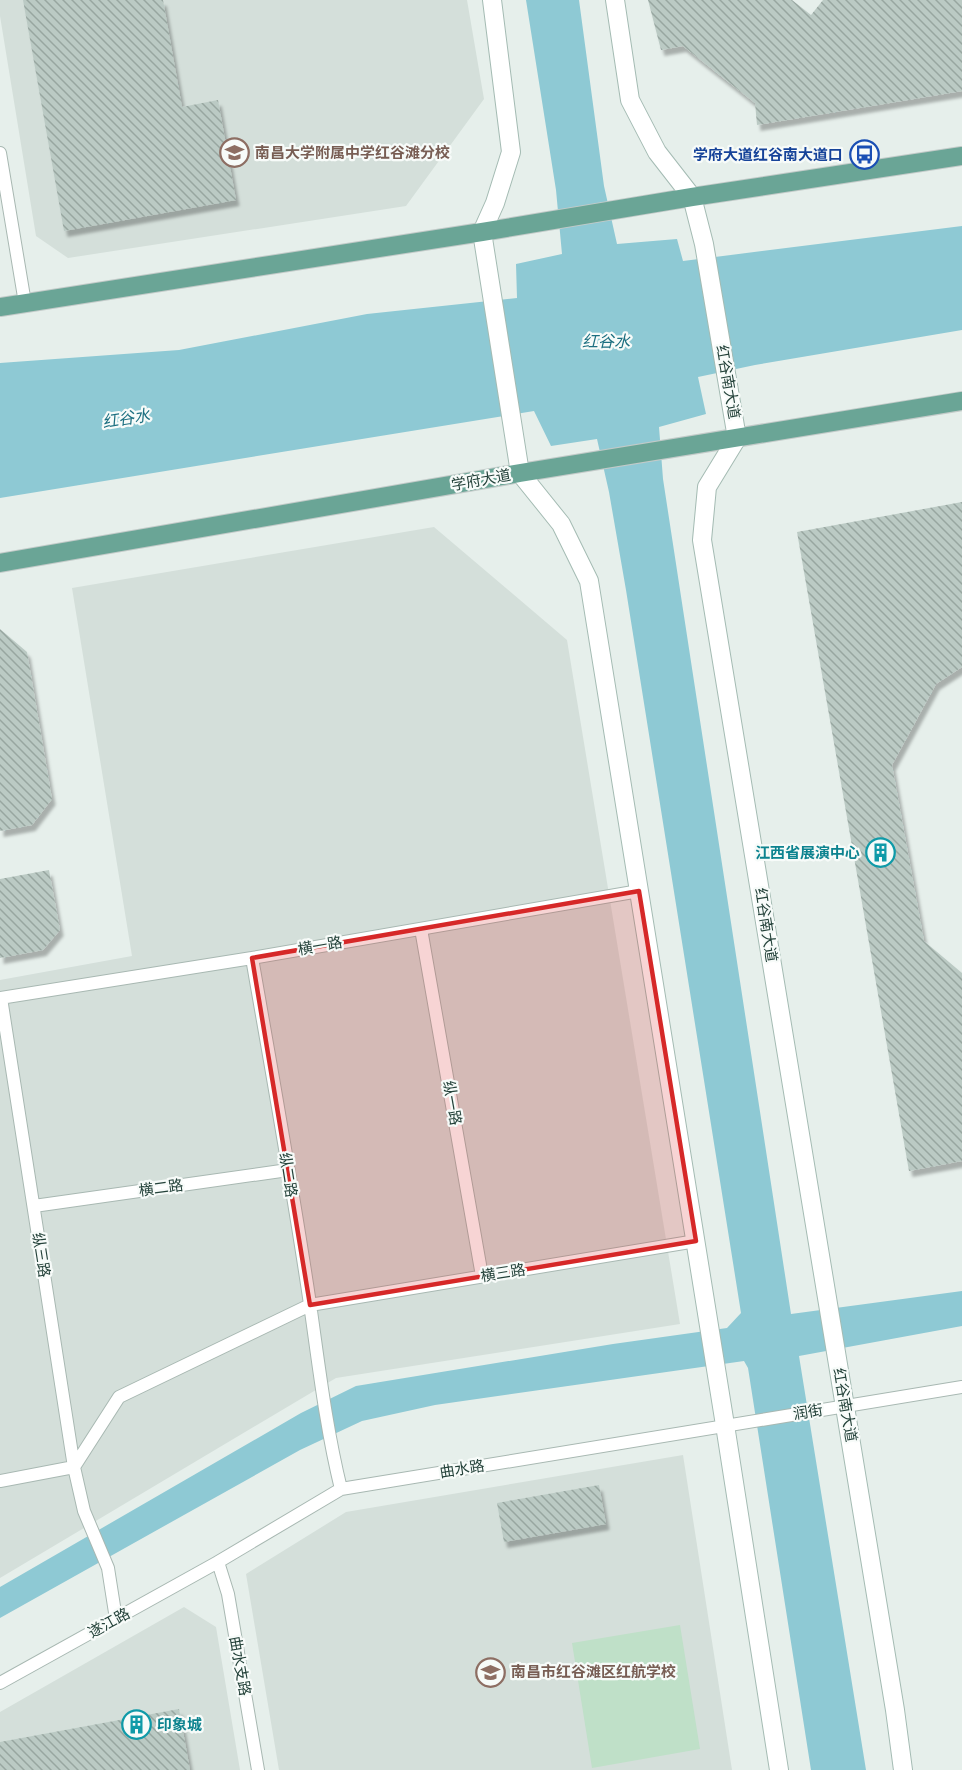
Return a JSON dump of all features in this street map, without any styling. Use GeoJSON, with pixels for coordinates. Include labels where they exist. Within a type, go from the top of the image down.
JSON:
{"type":"FeatureCollection","features":[{"type":"Feature","properties":{"kind":"main road"},"geometry":{"type":"LineString","coordinates":[[492,0],[512,152],[495,203],[482,232],[520,473],[561,524],[589,581],[726,1425],[779,1770]]}},
{"type":"Feature","properties":{"kind":"main road","name":"红谷南大道"},"geometry":{"type":"LineString","coordinates":[[615,0],[630,100],[657,152],[692,196],[704,244],[737,438],[707,487],[702,540],[903,1770]]}},
{"type":"Feature","properties":{"kind":"main road"},"geometry":{"type":"LineString","coordinates":[[0,308],[482,232],[692,196],[962,156]]}},
{"type":"Feature","properties":{"kind":"main road","name":"学府大道"},"geometry":{"type":"LineString","coordinates":[[0,563],[520,473],[962,401]]}},
{"type":"Feature","properties":{"kind":"street"},"geometry":{"type":"LineString","coordinates":[[0,153],[25,303]]}},
{"type":"Feature","properties":{"kind":"street","name":"横一路"},"geometry":{"type":"LineString","coordinates":[[1,998],[252,958],[639,891]]}},
{"type":"Feature","properties":{"kind":"street","name":"纵一路"},"geometry":{"type":"LineString","coordinates":[[421,929],[482,1276]]}},
{"type":"Feature","properties":{"kind":"street","name":"纵二路"},"geometry":{"type":"LineString","coordinates":[[252,958],[310,1305],[321,1392],[341,1489]]}},
{"type":"Feature","properties":{"kind":"street","name":"纵三路"},"geometry":{"type":"LineString","coordinates":[[1,998],[74,1467],[84,1511],[108,1568],[116,1619]]}},
{"type":"Feature","properties":{"kind":"street","name":"横二路"},"geometry":{"type":"LineString","coordinates":[[34,1206],[288,1170]]}},
{"type":"Feature","properties":{"kind":"street","name":"横三路"},"geometry":{"type":"LineString","coordinates":[[74,1467],[119,1397],[310,1305],[696,1241]]}},
{"type":"Feature","properties":{"kind":"street","name":"润街"},"geometry":{"type":"LineString","coordinates":[[726,1425],[962,1387]]}},
{"type":"Feature","properties":{"kind":"street","name":"曲水路"},"geometry":{"type":"LineString","coordinates":[[218,1562],[341,1489],[726,1425]]}},
{"type":"Feature","properties":{"kind":"street"},"geometry":{"type":"LineString","coordinates":[[0,1481],[74,1467]]}},
{"type":"Feature","properties":{"kind":"street","name":"遂江路"},"geometry":{"type":"LineString","coordinates":[[0,1683],[218,1562]]}},
{"type":"Feature","properties":{"kind":"street","name":"曲水支路"},"geometry":{"type":"LineString","coordinates":[[218,1562],[228,1594],[258,1770]]}},
{"type":"Feature","properties":{"kind":"highlighted area"},"geometry":{"type":"Polygon","coordinates":[[[639,891],[696,1241],[310,1305],[252,958],[639,891]]]}},
{"type":"Feature","properties":{"kind":"shaded area","name":"南昌大学附属中学红谷滩分校"},"geometry":{"type":"Polygon","coordinates":[[[0,0],[467,0],[484,99],[406,206],[68,258],[36,236],[0,16],[0,0]]]}},
{"type":"Feature","properties":{"kind":"shaded area"},"geometry":{"type":"Polygon","coordinates":[[[434,527],[567,640],[680,1324],[336,1378],[0,1578],[0,980],[132,956],[72,588],[434,527]]]}},
{"type":"Feature","properties":{"kind":"shaded area","name":"南昌市红谷滩区红航学校"},"geometry":{"type":"Polygon","coordinates":[[[683,1455],[732,1770],[279,1770],[246,1574],[346,1512],[683,1455]]]}},
{"type":"Feature","properties":{"kind":"shaded area"},"geometry":{"type":"Polygon","coordinates":[[[184,1607],[216,1627],[240,1770],[0,1770],[0,1712],[184,1607]]]}},
{"type":"Feature","properties":{"kind":"green space"},"geometry":{"type":"Polygon","coordinates":[[[680,1625],[700,1749],[592,1768],[572,1643],[680,1625]]]}},
{"type":"Feature","properties":{"kind":"water","name":"红谷水"},"geometry":{"type":"Polygon","coordinates":[[[526,0],[579,0],[604,186],[617,244],[677,239],[683,261],[962,226],[962,330],[755,365],[698,377],[706,414],[659,427],[663,479],[791,1314],[962,1291],[962,1326],[799,1356],[866,1770],[811,1770],[748,1368],[744,1361],[435,1405],[362,1421],[300,1450],[0,1618],[0,1587],[301,1413],[356,1386],[613,1344],[727,1328],[741,1313],[626,590],[597,439],[551,446],[534,411],[0,498],[0,363],[179,350],[367,314],[517,298],[516,264],[562,254],[556,190],[526,0]]]}},
{"type":"Feature","properties":{"kind":"building"},"geometry":{"type":"Polygon","coordinates":[[[23,0],[163,0],[182,107],[218,100],[236,200],[64,231],[23,0]]]}},
{"type":"Feature","properties":{"kind":"building"},"geometry":{"type":"Polygon","coordinates":[[[648,0],[792,0],[811,15],[823,0],[962,0],[962,91],[757,125],[755,103],[683,46],[661,50],[648,0]]]}},
{"type":"Feature","properties":{"kind":"building","name":"江西省展演中心"},"geometry":{"type":"Polygon","coordinates":[[[962,502],[962,667],[936,684],[892,765],[924,941],[962,973],[962,1161],[909,1171],[797,532],[962,502]]]}},
{"type":"Feature","properties":{"kind":"building"},"geometry":{"type":"Polygon","coordinates":[[[0,629],[27,652],[52,799],[32,825],[0,831],[0,629]]]}},
{"type":"Feature","properties":{"kind":"building"},"geometry":{"type":"Polygon","coordinates":[[[49,870],[60,930],[43,950],[0,958],[0,879],[49,870]]]}},
{"type":"Feature","properties":{"kind":"building"},"geometry":{"type":"Polygon","coordinates":[[[599,1485],[606,1524],[504,1542],[497,1503],[599,1485]]]}},
{"type":"Feature","properties":{"kind":"building","name":"印象城"},"geometry":{"type":"Polygon","coordinates":[[[179,1709],[190,1770],[0,1770],[0,1742],[179,1709]]]}},
{"type":"Feature","properties":{"kind":"place","name":"南昌大学附属中学红谷滩分校"},"geometry":{"type":"Point","coordinates":[234,153]}},
{"type":"Feature","properties":{"kind":"place","name":"学府大道红谷南大道口"},"geometry":{"type":"Point","coordinates":[864,155]}},
{"type":"Feature","properties":{"kind":"place","name":"江西省展演中心"},"geometry":{"type":"Point","coordinates":[881,853]}},
{"type":"Feature","properties":{"kind":"place","name":"南昌市红谷滩区红航学校"},"geometry":{"type":"Point","coordinates":[490,1672]}},
{"type":"Feature","properties":{"kind":"place","name":"印象城"},"geometry":{"type":"Point","coordinates":[136,1725]}}]}
